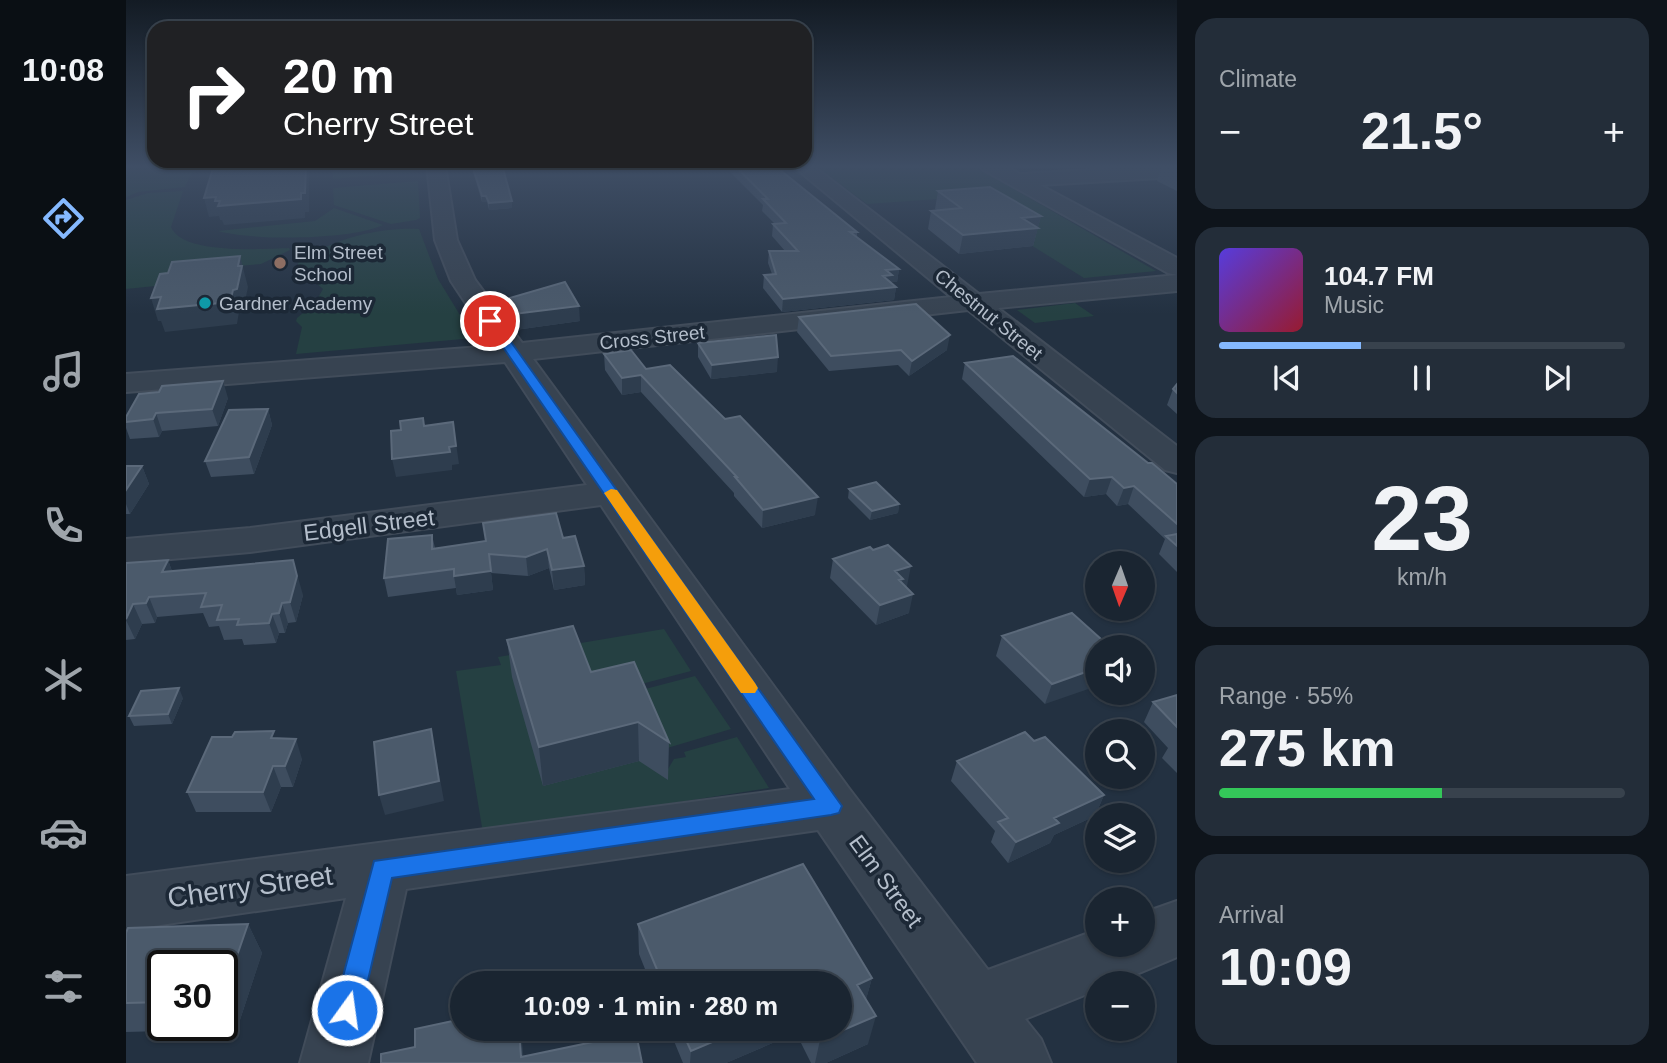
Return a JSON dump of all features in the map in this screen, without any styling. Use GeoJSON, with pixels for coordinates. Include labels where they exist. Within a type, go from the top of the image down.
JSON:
{"type":"FeatureCollection","features":[{"type":"Feature","properties":{"kind":"street","name":"Elm Street"},"geometry":{"type":"LineString","coordinates":[[443,215],[446,240],[454,266],[831,806],[1017,1063]]}},
{"type":"Feature","properties":{"kind":"street","name":"Chestnut Street"},"geometry":{"type":"LineString","coordinates":[[864,215],[1177,463]]}},
{"type":"Feature","properties":{"kind":"street"},"geometry":{"type":"LineString","coordinates":[[1081,215],[1177,268]]}},
{"type":"Feature","properties":{"kind":"street","name":"Cross Street"},"geometry":{"type":"LineString","coordinates":[[126,383],[513,353],[974,302],[1177,283]]}},
{"type":"Feature","properties":{"kind":"street","name":"Edgell Street"},"geometry":{"type":"LineString","coordinates":[[126,551],[278,537],[611,493]]}},
{"type":"Feature","properties":{"kind":"street","name":"Cherry Street"},"geometry":{"type":"LineString","coordinates":[[126,903],[831,806]]}},
{"type":"Feature","properties":{"kind":"street"},"geometry":{"type":"LineString","coordinates":[[334,1063],[382,869]]}},
{"type":"Feature","properties":{"kind":"street"},"geometry":{"type":"LineString","coordinates":[[1155,937],[1177,929]]}},
{"type":"Feature","properties":{"kind":"street"},"geometry":{"type":"LineString","coordinates":[[977,1006],[1105,957]]}},
{"type":"Feature","properties":{"kind":"green space"},"geometry":{"type":"Polygon","coordinates":[[[126,215],[175,215],[171,227],[178,236],[206,246],[290,250],[261,264],[191,270],[184,283],[126,289],[126,215]]]}},
{"type":"Feature","properties":{"kind":"green space"},"geometry":{"type":"Polygon","coordinates":[[[324,215],[353,215],[383,225],[349,234],[302,237],[254,236],[218,231],[315,221],[324,215]]]}},
{"type":"Feature","properties":{"kind":"green space"},"geometry":{"type":"Polygon","coordinates":[[[363,215],[420,215],[420,218],[416,220],[391,224],[363,215]]]}},
{"type":"Feature","properties":{"kind":"green space"},"geometry":{"type":"Polygon","coordinates":[[[989,215],[1058,215],[1156,271],[1084,278],[1018,237],[989,215]]]}},
{"type":"Feature","properties":{"kind":"green space"},"geometry":{"type":"Polygon","coordinates":[[[419,229],[438,279],[474,338],[296,354],[302,327],[296,321],[297,318],[315,303],[323,289],[298,275],[298,263],[325,247],[356,236],[388,230],[419,229]]]}},
{"type":"Feature","properties":{"kind":"green space"},"geometry":{"type":"Polygon","coordinates":[[[1075,303],[1094,316],[1035,323],[1017,310],[1075,303]]]}},
{"type":"Feature","properties":{"kind":"green space"},"geometry":{"type":"Polygon","coordinates":[[[664,629],[691,671],[588,698],[645,759],[668,769],[674,759],[686,757],[684,752],[737,737],[769,788],[483,833],[456,671],[501,665],[498,657],[664,629]]]}},
{"type":"Feature","properties":{"kind":"green space"},"geometry":{"type":"Polygon","coordinates":[[[695,676],[731,729],[664,749],[603,700],[695,676]]]}},
{"type":"Feature","properties":{"kind":"building"},"geometry":{"type":"Polygon","coordinates":[[[778,215],[835,215],[857,232],[850,232],[899,269],[886,270],[892,275],[883,276],[896,287],[783,299],[764,275],[776,274],[769,251],[798,251],[773,224],[786,223],[778,215]]]}},
{"type":"Feature","properties":{"kind":"building"},"geometry":{"type":"Polygon","coordinates":[[[936,215],[1041,216],[1022,218],[1038,228],[963,235],[936,215]]]}},
{"type":"Feature","properties":{"kind":"building"},"geometry":{"type":"Polygon","coordinates":[[[240,256],[238,266],[242,266],[237,289],[233,290],[230,302],[157,309],[161,297],[151,298],[160,274],[168,273],[172,262],[240,256]]]}},
{"type":"Feature","properties":{"kind":"building"},"geometry":{"type":"Polygon","coordinates":[[[565,282],[579,306],[514,314],[503,300],[565,282]]]}},
{"type":"Feature","properties":{"kind":"building"},"geometry":{"type":"Polygon","coordinates":[[[916,304],[950,335],[912,361],[901,350],[831,356],[799,317],[916,304]]]}},
{"type":"Feature","properties":{"kind":"building"},"geometry":{"type":"Polygon","coordinates":[[[776,335],[778,357],[712,365],[698,343],[776,335]]]}},
{"type":"Feature","properties":{"kind":"building"},"geometry":{"type":"Polygon","coordinates":[[[631,350],[646,369],[670,365],[725,419],[740,416],[818,497],[763,510],[737,477],[641,375],[622,378],[604,354],[631,350]]]}},
{"type":"Feature","properties":{"kind":"building"},"geometry":{"type":"Polygon","coordinates":[[[1013,356],[1177,484],[1177,524],[1134,486],[1124,488],[1112,477],[1090,479],[965,363],[1013,356]]]}},
{"type":"Feature","properties":{"kind":"building"},"geometry":{"type":"Polygon","coordinates":[[[223,381],[212,409],[156,413],[153,419],[126,422],[126,417],[139,394],[159,392],[162,386],[223,381]]]}},
{"type":"Feature","properties":{"kind":"building"},"geometry":{"type":"Polygon","coordinates":[[[268,409],[249,457],[205,461],[229,410],[268,409]]]}},
{"type":"Feature","properties":{"kind":"building"},"geometry":{"type":"Polygon","coordinates":[[[423,418],[424,426],[453,422],[456,446],[449,447],[450,452],[392,459],[391,431],[401,430],[400,421],[423,418]]]}},
{"type":"Feature","properties":{"kind":"building"},"geometry":{"type":"Polygon","coordinates":[[[126,466],[142,466],[126,490],[126,466]]]}},
{"type":"Feature","properties":{"kind":"building"},"geometry":{"type":"Polygon","coordinates":[[[876,482],[899,504],[872,511],[849,489],[876,482]]]}},
{"type":"Feature","properties":{"kind":"building"},"geometry":{"type":"Polygon","coordinates":[[[556,513],[563,538],[575,536],[584,566],[552,570],[547,549],[526,557],[489,554],[491,571],[454,576],[454,569],[384,578],[388,539],[432,535],[432,549],[486,541],[483,523],[556,513]]]}},
{"type":"Feature","properties":{"kind":"building"},"geometry":{"type":"Polygon","coordinates":[[[1177,534],[1177,546],[1166,536],[1177,534]]]}},
{"type":"Feature","properties":{"kind":"building"},"geometry":{"type":"Polygon","coordinates":[[[888,545],[911,566],[895,571],[903,579],[899,580],[913,594],[880,605],[833,559],[870,547],[873,550],[888,545]]]}},
{"type":"Feature","properties":{"kind":"building"},"geometry":{"type":"Polygon","coordinates":[[[168,560],[162,572],[293,560],[297,576],[290,602],[282,603],[279,613],[272,614],[269,623],[237,625],[239,619],[217,620],[222,605],[201,607],[206,593],[149,597],[146,603],[133,604],[126,619],[126,563],[168,560]]]}},
{"type":"Feature","properties":{"kind":"building"},"geometry":{"type":"Polygon","coordinates":[[[1072,613],[1097,635],[1085,635],[1085,672],[1052,684],[1002,636],[1072,613]]]}},
{"type":"Feature","properties":{"kind":"building"},"geometry":{"type":"Polygon","coordinates":[[[573,626],[591,672],[634,662],[669,742],[638,722],[539,747],[507,640],[573,626]]]}},
{"type":"Feature","properties":{"kind":"building"},"geometry":{"type":"Polygon","coordinates":[[[179,688],[168,714],[129,716],[141,691],[179,688]]]}},
{"type":"Feature","properties":{"kind":"building"},"geometry":{"type":"Polygon","coordinates":[[[1177,695],[1177,727],[1155,704],[1155,701],[1177,695]]]}},
{"type":"Feature","properties":{"kind":"building"},"geometry":{"type":"Polygon","coordinates":[[[431,729],[439,781],[379,795],[374,742],[431,729]]]}},
{"type":"Feature","properties":{"kind":"building"},"geometry":{"type":"Polygon","coordinates":[[[274,731],[271,738],[296,739],[285,766],[273,766],[263,792],[187,792],[212,737],[232,737],[235,732],[274,731]]]}},
{"type":"Feature","properties":{"kind":"building"},"geometry":{"type":"Polygon","coordinates":[[[1025,732],[1034,741],[1045,737],[1085,776],[1085,789],[1098,789],[1104,795],[1054,818],[1059,823],[1016,842],[998,822],[1008,818],[957,761],[1025,732]]]}},
{"type":"Feature","properties":{"kind":"building"},"geometry":{"type":"Polygon","coordinates":[[[803,864],[872,978],[857,985],[876,1016],[852,1026],[852,971],[658,971],[638,924],[803,864]]]}},
{"type":"Feature","properties":{"kind":"building"},"geometry":{"type":"Polygon","coordinates":[[[248,924],[238,953],[238,950],[147,950],[147,1002],[126,1003],[128,928],[248,924]]]}},
{"type":"Feature","properties":{"kind":"building"},"geometry":{"type":"Polygon","coordinates":[[[450,1022],[450,1041],[520,1041],[521,1057],[598,1041],[638,1041],[642,1063],[381,1063],[381,1054],[415,1047],[415,1029],[450,1022]]]}},
{"type":"Feature","properties":{"kind":"building"},"geometry":{"type":"Polygon","coordinates":[[[686,1041],[715,1041],[691,1051],[686,1041]]]}},
{"type":"Feature","properties":{"kind":"slow traffic"},"geometry":{"type":"LineString","coordinates":[[611,493],[748,688]]}},
{"type":"Feature","properties":{"kind":"place","name":"Elm Street School"},"geometry":{"type":"Point","coordinates":[280,263]}},
{"type":"Feature","properties":{"kind":"place","name":"Gardner Academy"},"geometry":{"type":"Point","coordinates":[205,303]}},
{"type":"Feature","properties":{"kind":"route"},"geometry":{"type":"LineString","coordinates":[[347,1010],[382,869],[831,806],[490,321]]}}]}
